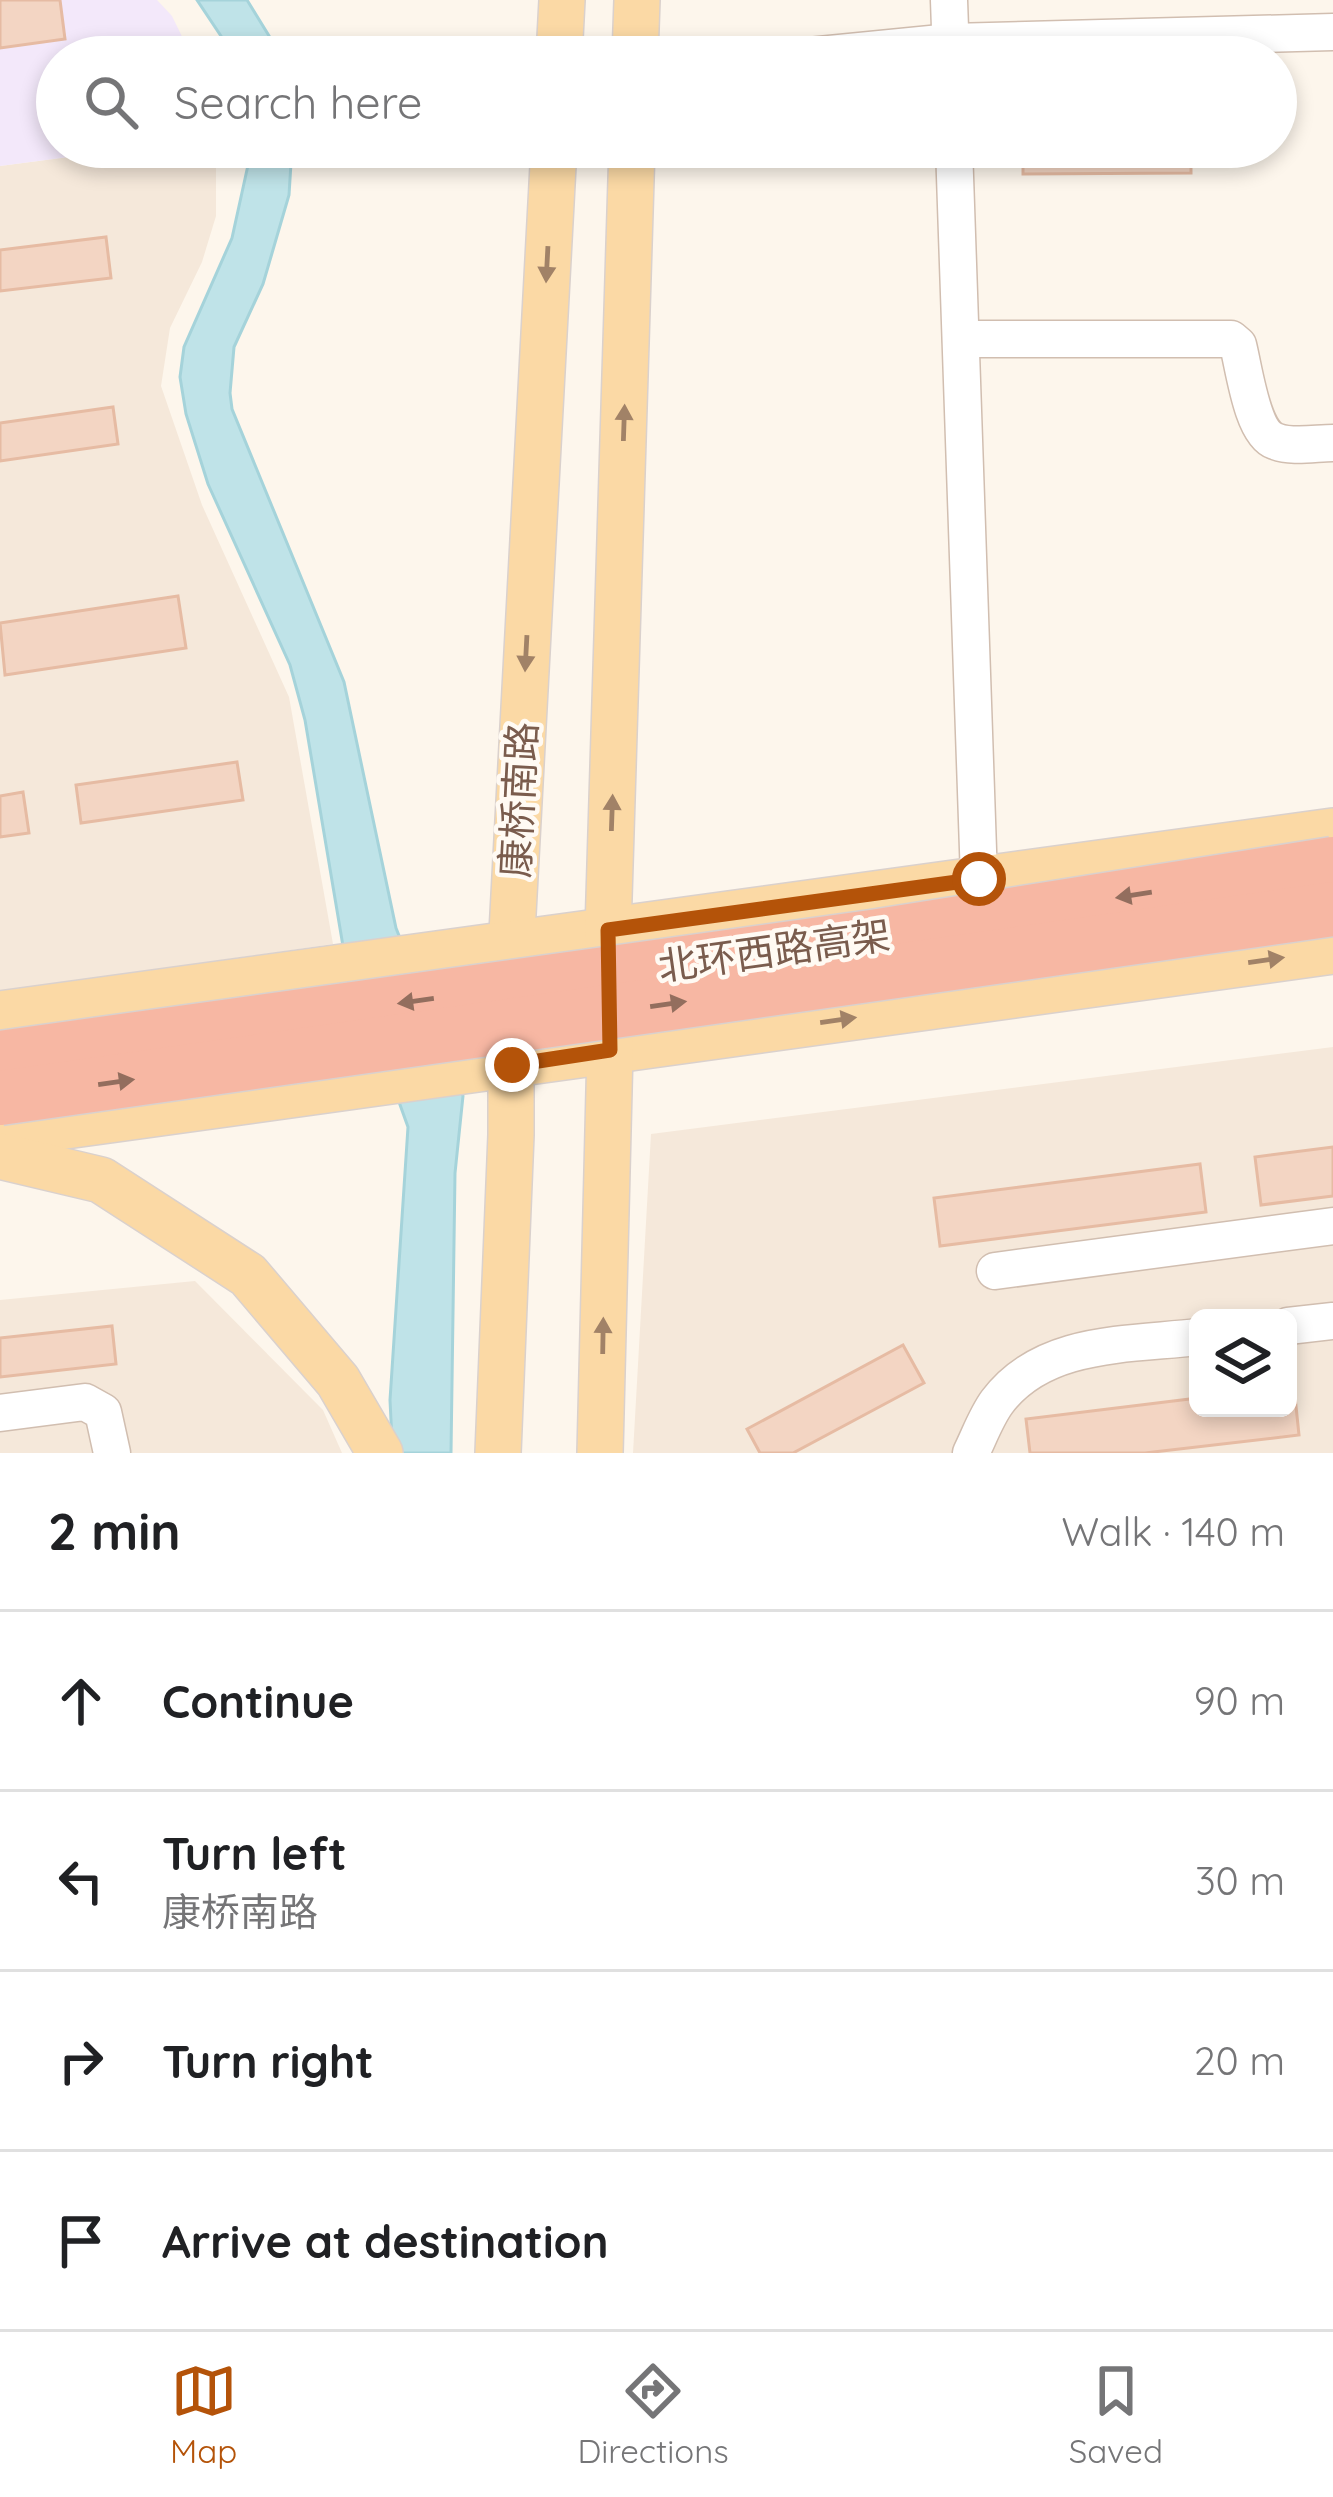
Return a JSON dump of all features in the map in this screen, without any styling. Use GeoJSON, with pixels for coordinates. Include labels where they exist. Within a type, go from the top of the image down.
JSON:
{"type":"FeatureCollection","features":[{"type":"Feature","properties":{"kind":"highway","name":"北环西路高架"},"geometry":{"type":"LineString","coordinates":[[0,1058],[825,944],[1333,864]]}},
{"type":"Feature","properties":{"kind":"highway","name":"北环西路高架"},"geometry":{"type":"LineString","coordinates":[[0,1098],[1333,909]]}},
{"type":"Feature","properties":{"kind":"main road"},"geometry":{"type":"LineString","coordinates":[[560,36],[562,0]]}},
{"type":"Feature","properties":{"kind":"main road"},"geometry":{"type":"LineString","coordinates":[[636,36],[637,0]]}},
{"type":"Feature","properties":{"kind":"main road","name":"康桥南路"},"geometry":{"type":"LineString","coordinates":[[499,1435],[488,947],[552,168]]}},
{"type":"Feature","properties":{"kind":"main road"},"geometry":{"type":"LineString","coordinates":[[600,1453],[610,1050],[608,930],[631,168]]}},
{"type":"Feature","properties":{"kind":"main road"},"geometry":{"type":"LineString","coordinates":[[0,1014],[1333,831]]}},
{"type":"Feature","properties":{"kind":"main road"},"geometry":{"type":"LineString","coordinates":[[0,1135],[1333,951]]}},
{"type":"Feature","properties":{"kind":"main road"},"geometry":{"type":"LineString","coordinates":[[0,1156],[101,1180],[248,1275],[338,1381],[380,1453]]}},
{"type":"Feature","properties":{"kind":"street"},"geometry":{"type":"LineString","coordinates":[[949,0],[950,36]]}},
{"type":"Feature","properties":{"kind":"street"},"geometry":{"type":"LineString","coordinates":[[1243,36],[1333,32]]}},
{"type":"Feature","properties":{"kind":"street"},"geometry":{"type":"LineString","coordinates":[[955,168],[979,879]]}},
{"type":"Feature","properties":{"kind":"street"},"geometry":{"type":"LineString","coordinates":[[961,340],[1231,339],[1238,344],[1258,424],[1269,440],[1333,443]]}},
{"type":"Feature","properties":{"kind":"street"},"geometry":{"type":"LineString","coordinates":[[995,1271],[1333,1226]]}},
{"type":"Feature","properties":{"kind":"street"},"geometry":{"type":"LineString","coordinates":[[1297,1325],[1333,1321]]}},
{"type":"Feature","properties":{"kind":"street"},"geometry":{"type":"LineString","coordinates":[[971,1453],[997,1403],[1027,1373],[1071,1351],[1189,1337]]}},
{"type":"Feature","properties":{"kind":"street"},"geometry":{"type":"LineString","coordinates":[[0,1413],[85,1402],[103,1412],[112,1453]]}},
{"type":"Feature","properties":{"kind":"shaded area"},"geometry":{"type":"Polygon","coordinates":[[[0,0],[157,0],[182,36],[36,36],[36,161],[0,166],[0,0]]]}},
{"type":"Feature","properties":{"kind":"shaded area"},"geometry":{"type":"Polygon","coordinates":[[[36,161],[36,168],[216,168],[216,216],[202,262],[170,328],[161,386],[202,505],[289,697],[333,944],[0,992],[0,166],[36,161]]]}},
{"type":"Feature","properties":{"kind":"shaded area"},"geometry":{"type":"Polygon","coordinates":[[[1333,1047],[1333,1453],[633,1453],[651,1134],[1333,1047]]]}},
{"type":"Feature","properties":{"kind":"shaded area"},"geometry":{"type":"Polygon","coordinates":[[[195,1281],[323,1410],[342,1453],[0,1453],[0,1300],[195,1281]]]}},
{"type":"Feature","properties":{"kind":"water"},"geometry":{"type":"Polygon","coordinates":[[[197,0],[247,0],[269,36],[221,36],[197,0]]]}},
{"type":"Feature","properties":{"kind":"water"},"geometry":{"type":"Polygon","coordinates":[[[247,168],[291,168],[289,195],[263,284],[234,347],[230,393],[232,409],[344,682],[396,928],[463,1096],[455,1173],[451,1453],[397,1453],[392,1441],[390,1400],[408,1127],[343,946],[305,720],[290,665],[208,484],[186,414],[180,377],[184,347],[232,238],[247,168]]]}},
{"type":"Feature","properties":{"kind":"building"},"geometry":{"type":"Polygon","coordinates":[[[0,0],[60,0],[65,36],[36,36],[36,43],[0,48],[0,0]]]}},
{"type":"Feature","properties":{"kind":"building"},"geometry":{"type":"Polygon","coordinates":[[[1023,168],[1191,168],[1191,173],[1023,174],[1023,168]]]}},
{"type":"Feature","properties":{"kind":"building"},"geometry":{"type":"Polygon","coordinates":[[[106,237],[111,278],[0,291],[0,250],[106,237]]]}},
{"type":"Feature","properties":{"kind":"building"},"geometry":{"type":"Polygon","coordinates":[[[113,407],[118,444],[0,461],[0,423],[113,407]]]}},
{"type":"Feature","properties":{"kind":"building"},"geometry":{"type":"Polygon","coordinates":[[[178,596],[186,648],[5,675],[0,623],[178,596]]]}},
{"type":"Feature","properties":{"kind":"building"},"geometry":{"type":"Polygon","coordinates":[[[237,762],[243,800],[81,823],[76,785],[237,762]]]}},
{"type":"Feature","properties":{"kind":"building"},"geometry":{"type":"Polygon","coordinates":[[[23,792],[29,833],[0,837],[0,796],[23,792]]]}},
{"type":"Feature","properties":{"kind":"building"},"geometry":{"type":"Polygon","coordinates":[[[1333,1147],[1333,1196],[1261,1205],[1255,1157],[1333,1147]]]}},
{"type":"Feature","properties":{"kind":"building"},"geometry":{"type":"Polygon","coordinates":[[[1200,1164],[1206,1212],[940,1246],[934,1198],[1200,1164]]]}},
{"type":"Feature","properties":{"kind":"building"},"geometry":{"type":"Polygon","coordinates":[[[112,1326],[116,1364],[0,1377],[0,1338],[112,1326]]]}},
{"type":"Feature","properties":{"kind":"building"},"geometry":{"type":"Polygon","coordinates":[[[903,1345],[924,1383],[793,1453],[760,1453],[747,1429],[903,1345]]]}},
{"type":"Feature","properties":{"kind":"building"},"geometry":{"type":"Polygon","coordinates":[[[1189,1399],[1189,1417],[1297,1416],[1299,1435],[1145,1453],[1030,1453],[1026,1419],[1189,1399]]]}},
{"type":"Feature","properties":{"kind":"route"},"geometry":{"type":"LineString","coordinates":[[512,1065],[610,1050],[608,930],[979,879]]}}]}
